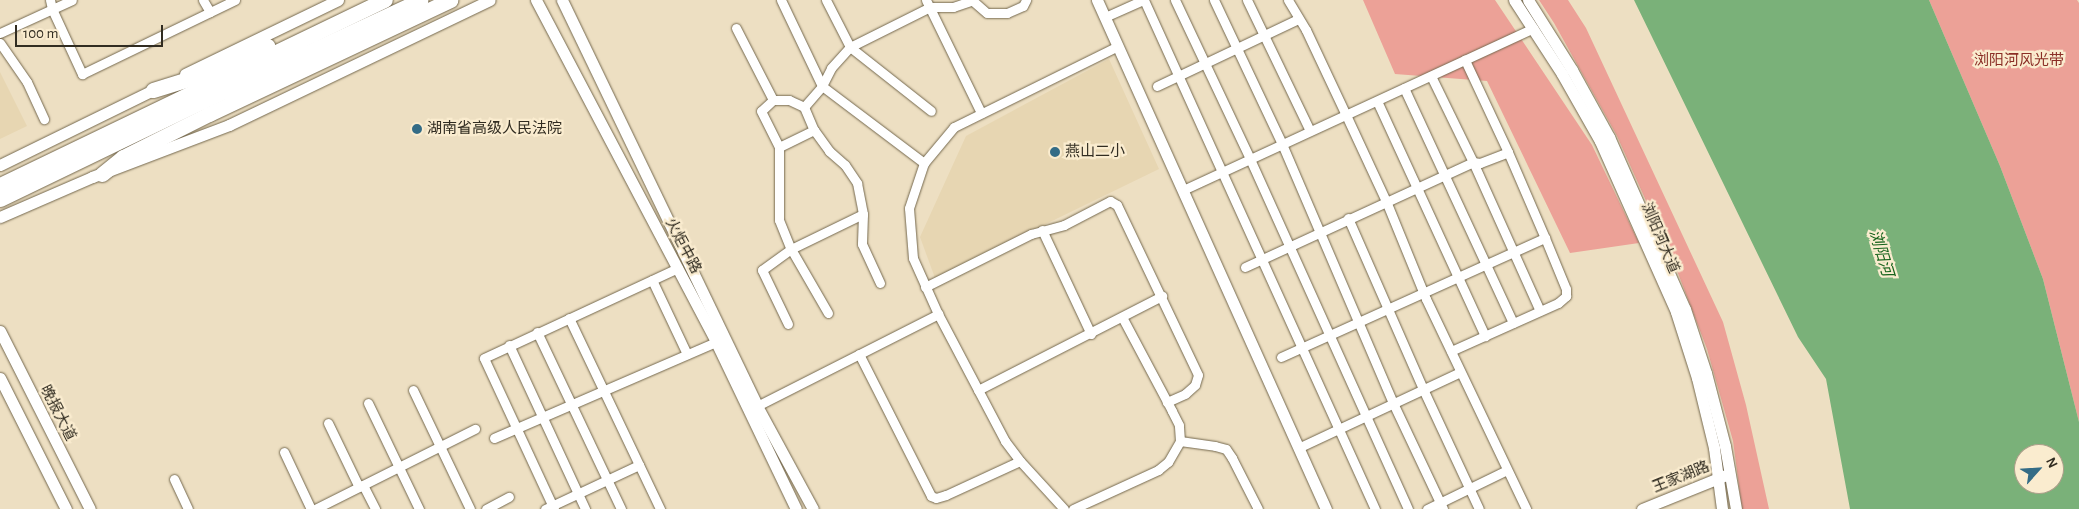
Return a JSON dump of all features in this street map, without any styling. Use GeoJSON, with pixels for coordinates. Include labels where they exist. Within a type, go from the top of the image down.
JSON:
{"type":"FeatureCollection","features":[{"type":"Feature","properties":{"kind":"highway"},"geometry":{"type":"LineString","coordinates":[[153,90],[214,70],[363,0]]}},
{"type":"Feature","properties":{"kind":"highway"},"geometry":{"type":"LineString","coordinates":[[0,185],[385,0]]}},
{"type":"Feature","properties":{"kind":"highway"},"geometry":{"type":"LineString","coordinates":[[0,199],[200,102],[422,0]]}},
{"type":"Feature","properties":{"kind":"highway"},"geometry":{"type":"LineString","coordinates":[[102,174],[123,157],[209,114],[450,0]]}},
{"type":"Feature","properties":{"kind":"main road"},"geometry":{"type":"LineString","coordinates":[[0,165],[338,0]]}},
{"type":"Feature","properties":{"kind":"main road"},"geometry":{"type":"LineString","coordinates":[[0,217],[102,174],[229,125],[490,0]]}},
{"type":"Feature","properties":{"kind":"main road","name":"火炬中路"},"geometry":{"type":"LineString","coordinates":[[536,0],[716,342],[753,408],[796,509]]}},
{"type":"Feature","properties":{"kind":"main road"},"geometry":{"type":"LineString","coordinates":[[562,0],[753,408],[813,509]]}},
{"type":"Feature","properties":{"kind":"main road"},"geometry":{"type":"LineString","coordinates":[[1097,0],[1326,509]]}},
{"type":"Feature","properties":{"kind":"main road","name":"浏阳河大道"},"geometry":{"type":"LineString","coordinates":[[1514,0],[1533,28],[1600,141],[1676,312],[1697,378],[1714,448],[1722,509]]}},
{"type":"Feature","properties":{"kind":"main road","name":"浏阳河大道"},"geometry":{"type":"LineString","coordinates":[[1528,0],[1572,70],[1609,137],[1685,309],[1706,373],[1731,473],[1736,509]]}},
{"type":"Feature","properties":{"kind":"main road","name":"晚报大道"},"geometry":{"type":"LineString","coordinates":[[0,331],[90,509]]}},
{"type":"Feature","properties":{"kind":"main road"},"geometry":{"type":"LineString","coordinates":[[0,378],[66,509]]}},
{"type":"Feature","properties":{"kind":"main road","name":"王家湖路"},"geometry":{"type":"LineString","coordinates":[[1642,509],[1731,473]]}},
{"type":"Feature","properties":{"kind":"street"},"geometry":{"type":"LineString","coordinates":[[0,33],[51,5],[72,0]]}},
{"type":"Feature","properties":{"kind":"street"},"geometry":{"type":"LineString","coordinates":[[204,0],[210,12]]}},
{"type":"Feature","properties":{"kind":"street"},"geometry":{"type":"LineString","coordinates":[[51,5],[82,74],[235,0]]}},
{"type":"Feature","properties":{"kind":"street"},"geometry":{"type":"LineString","coordinates":[[781,0],[822,86],[924,163]]}},
{"type":"Feature","properties":{"kind":"street"},"geometry":{"type":"LineString","coordinates":[[826,0],[850,47],[931,111]]}},
{"type":"Feature","properties":{"kind":"street"},"geometry":{"type":"LineString","coordinates":[[804,107],[822,86],[830,68],[850,47],[928,4],[953,7],[973,0],[987,13],[1007,13],[1023,6],[1026,0]]}},
{"type":"Feature","properties":{"kind":"street"},"geometry":{"type":"LineString","coordinates":[[1105,17],[1144,0],[1375,509]]}},
{"type":"Feature","properties":{"kind":"street"},"geometry":{"type":"LineString","coordinates":[[1175,0],[1250,159],[1408,509]]}},
{"type":"Feature","properties":{"kind":"street"},"geometry":{"type":"LineString","coordinates":[[1214,0],[1282,144],[1393,403],[1442,506]]}},
{"type":"Feature","properties":{"kind":"street"},"geometry":{"type":"LineString","coordinates":[[1247,0],[1310,131]]}},
{"type":"Feature","properties":{"kind":"street"},"geometry":{"type":"LineString","coordinates":[[1288,0],[1306,30],[1346,115],[1386,201],[1423,292],[1526,509]]}},
{"type":"Feature","properties":{"kind":"street"},"geometry":{"type":"LineString","coordinates":[[928,4],[982,112]]}},
{"type":"Feature","properties":{"kind":"street"},"geometry":{"type":"LineString","coordinates":[[1157,86],[1204,62],[1298,19]]}},
{"type":"Feature","properties":{"kind":"street"},"geometry":{"type":"LineString","coordinates":[[736,28],[773,100]]}},
{"type":"Feature","properties":{"kind":"street"},"geometry":{"type":"LineString","coordinates":[[1183,190],[1533,28]]}},
{"type":"Feature","properties":{"kind":"street"},"geometry":{"type":"LineString","coordinates":[[0,43],[27,82],[44,119]]}},
{"type":"Feature","properties":{"kind":"street"},"geometry":{"type":"LineString","coordinates":[[1064,509],[1020,461],[1005,441],[938,314],[913,258],[908,208],[924,163],[954,127],[1118,46]]}},
{"type":"Feature","properties":{"kind":"street"},"geometry":{"type":"LineString","coordinates":[[1451,351],[1558,303],[1566,296],[1566,289],[1545,238],[1508,152],[1465,60]]}},
{"type":"Feature","properties":{"kind":"street"},"geometry":{"type":"LineString","coordinates":[[1431,76],[1515,252],[1540,311]]}},
{"type":"Feature","properties":{"kind":"street"},"geometry":{"type":"LineString","coordinates":[[1404,88],[1513,324]]}},
{"type":"Feature","properties":{"kind":"street"},"geometry":{"type":"LineString","coordinates":[[828,313],[791,249],[779,220],[779,147],[761,111],[773,100],[789,100],[804,107],[814,130],[829,151],[845,165],[858,183],[863,214],[862,244],[880,283]]}},
{"type":"Feature","properties":{"kind":"street"},"geometry":{"type":"LineString","coordinates":[[1377,101],[1485,336]]}},
{"type":"Feature","properties":{"kind":"street"},"geometry":{"type":"LineString","coordinates":[[779,147],[814,130]]}},
{"type":"Feature","properties":{"kind":"street"},"geometry":{"type":"LineString","coordinates":[[1246,267],[1319,231],[1473,162],[1480,163],[1508,152]]}},
{"type":"Feature","properties":{"kind":"street"},"geometry":{"type":"LineString","coordinates":[[925,287],[1042,230],[1064,225],[1110,201],[1117,205],[1198,374],[1195,385],[1185,394],[1168,402]]}},
{"type":"Feature","properties":{"kind":"street"},"geometry":{"type":"LineString","coordinates":[[788,324],[762,270],[791,249],[863,214]]}},
{"type":"Feature","properties":{"kind":"street"},"geometry":{"type":"LineString","coordinates":[[1348,218],[1423,389],[1479,509]]}},
{"type":"Feature","properties":{"kind":"street"},"geometry":{"type":"LineString","coordinates":[[1042,230],[1091,334]]}},
{"type":"Feature","properties":{"kind":"street"},"geometry":{"type":"LineString","coordinates":[[1281,357],[1545,238]]}},
{"type":"Feature","properties":{"kind":"street"},"geometry":{"type":"LineString","coordinates":[[639,465],[551,508],[484,358],[489,354],[678,268]]}},
{"type":"Feature","properties":{"kind":"street"},"geometry":{"type":"LineString","coordinates":[[652,280],[687,354]]}},
{"type":"Feature","properties":{"kind":"street"},"geometry":{"type":"LineString","coordinates":[[978,390],[1091,334],[1162,296]]}},
{"type":"Feature","properties":{"kind":"street"},"geometry":{"type":"LineString","coordinates":[[753,408],[938,314]]}},
{"type":"Feature","properties":{"kind":"street"},"geometry":{"type":"LineString","coordinates":[[1074,509],[1158,470],[1168,462],[1180,441],[1178,425],[1168,402],[1122,317]]}},
{"type":"Feature","properties":{"kind":"street"},"geometry":{"type":"LineString","coordinates":[[569,318],[660,509]]}},
{"type":"Feature","properties":{"kind":"street"},"geometry":{"type":"LineString","coordinates":[[537,332],[621,509]]}},
{"type":"Feature","properties":{"kind":"street"},"geometry":{"type":"LineString","coordinates":[[494,438],[716,342]]}},
{"type":"Feature","properties":{"kind":"street"},"geometry":{"type":"LineString","coordinates":[[509,345],[585,509]]}},
{"type":"Feature","properties":{"kind":"street"},"geometry":{"type":"LineString","coordinates":[[858,354],[931,496],[936,498],[946,495],[1020,461]]}},
{"type":"Feature","properties":{"kind":"street"},"geometry":{"type":"LineString","coordinates":[[1298,448],[1460,372]]}},
{"type":"Feature","properties":{"kind":"street"},"geometry":{"type":"LineString","coordinates":[[413,390],[470,509]]}},
{"type":"Feature","properties":{"kind":"street"},"geometry":{"type":"LineString","coordinates":[[368,402],[419,509]]}},
{"type":"Feature","properties":{"kind":"street"},"geometry":{"type":"LineString","coordinates":[[328,423],[375,509]]}},
{"type":"Feature","properties":{"kind":"street"},"geometry":{"type":"LineString","coordinates":[[284,452],[313,509],[475,429]]}},
{"type":"Feature","properties":{"kind":"street"},"geometry":{"type":"LineString","coordinates":[[1180,441],[1226,449],[1258,509]]}},
{"type":"Feature","properties":{"kind":"street"},"geometry":{"type":"LineString","coordinates":[[1427,509],[1442,506],[1470,488],[1508,470]]}},
{"type":"Feature","properties":{"kind":"street"},"geometry":{"type":"LineString","coordinates":[[174,479],[188,509]]}},
{"type":"Feature","properties":{"kind":"street"},"geometry":{"type":"LineString","coordinates":[[486,509],[509,497]]}},
{"type":"Feature","properties":{"kind":"shaded area","name":"燕山二小"},"geometry":{"type":"Polygon","coordinates":[[[1109,59],[1159,169],[935,278],[920,237],[966,136],[1109,59]]]}},
{"type":"Feature","properties":{"kind":"shaded area"},"geometry":{"type":"Polygon","coordinates":[[[0,72],[27,126],[0,139],[0,72]]]}},
{"type":"Feature","properties":{"kind":"green space"},"geometry":{"type":"Polygon","coordinates":[[[1363,0],[1495,0],[1592,145],[1639,243],[1570,253],[1487,81],[1395,74],[1363,0]]]}},
{"type":"Feature","properties":{"kind":"green space"},"geometry":{"type":"Polygon","coordinates":[[[1539,0],[1568,0],[1586,28],[1723,322],[1746,405],[1769,509],[1742,509],[1733,441],[1707,349],[1676,268],[1617,136],[1554,23],[1539,0]]]}},
{"type":"Feature","properties":{"kind":"green space","name":"浏阳河风光带"},"geometry":{"type":"Polygon","coordinates":[[[1929,0],[2077,0],[2079,3],[2079,422],[2043,279],[2000,166],[1929,0]]]}},
{"type":"Feature","properties":{"kind":"water","name":"浏阳河"},"geometry":{"type":"Polygon","coordinates":[[[1634,0],[1929,0],[2000,166],[2043,279],[2079,422],[2079,509],[1850,509],[1826,379],[1798,337],[1634,0]]]}},
{"type":"Feature","properties":{"kind":"place","name":"湖南省高级人民法院"},"geometry":{"type":"Point","coordinates":[417,129]}},
{"type":"Feature","properties":{"kind":"place","name":"燕山二小"},"geometry":{"type":"Point","coordinates":[1055,152]}}]}
